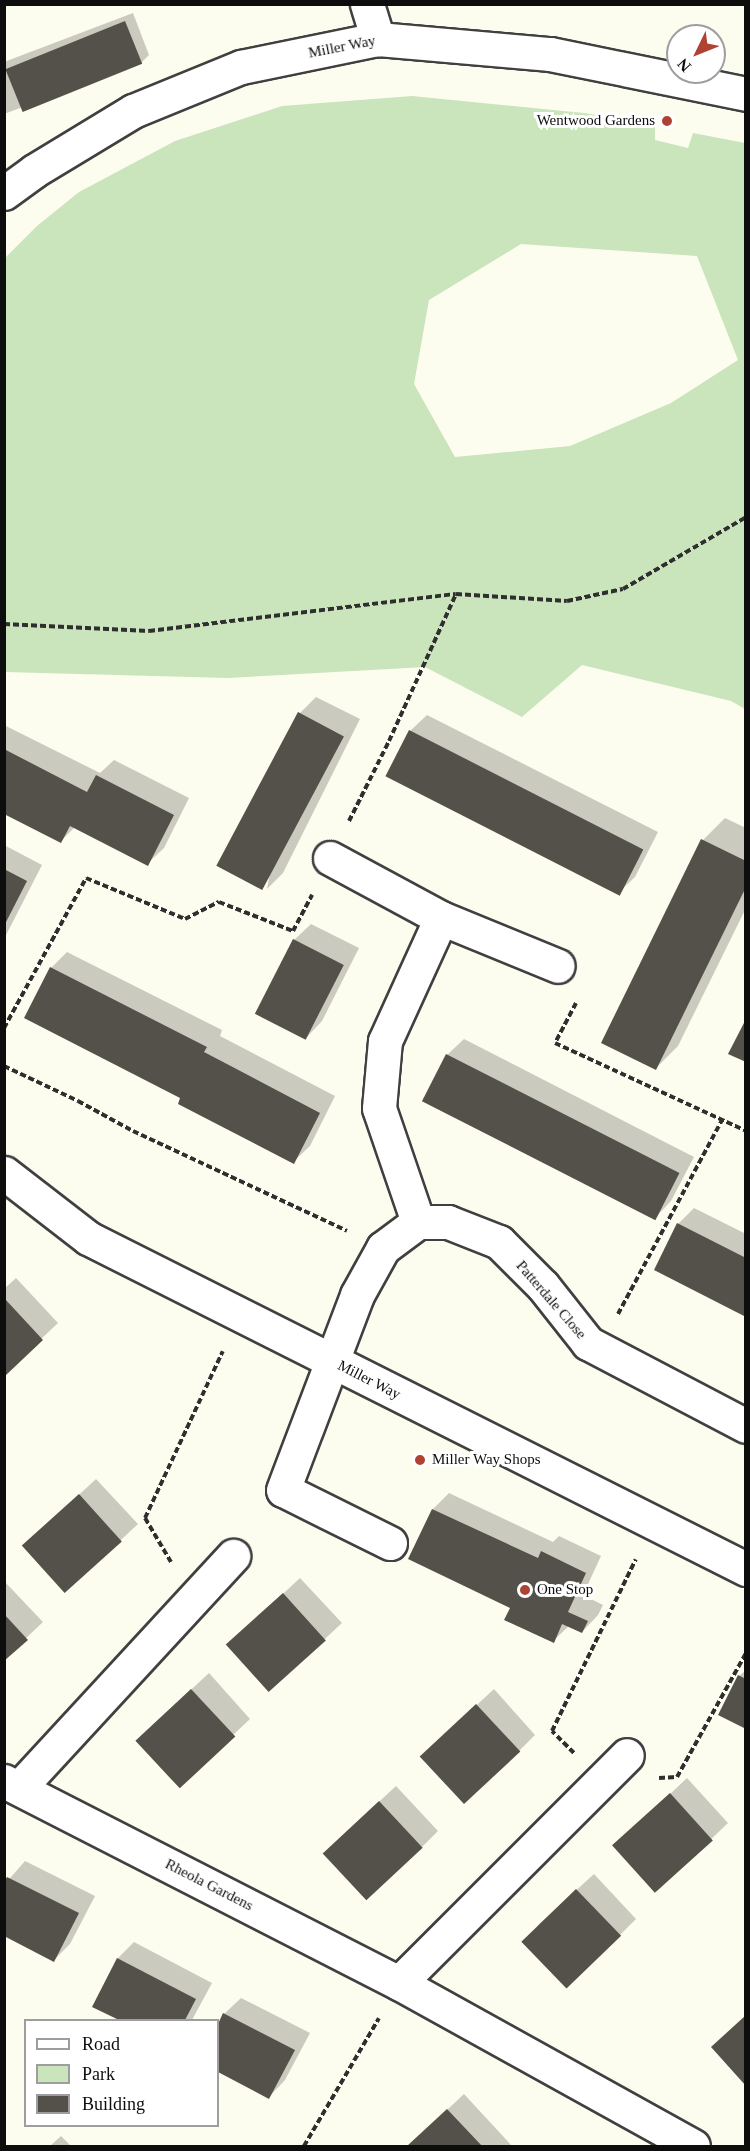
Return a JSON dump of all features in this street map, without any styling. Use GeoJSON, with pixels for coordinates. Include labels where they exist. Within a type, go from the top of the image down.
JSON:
{"type":"FeatureCollection","features":[{"type":"Feature","properties":{"kind":"street"},"geometry":{"type":"LineString","coordinates":[[367,4],[378,39]]}},
{"type":"Feature","properties":{"kind":"street","name":"Miller Way"},"geometry":{"type":"LineString","coordinates":[[4,193],[34,171],[133,111],[241,67],[378,39],[550,54],[746,94]]}},
{"type":"Feature","properties":{"kind":"street"},"geometry":{"type":"LineString","coordinates":[[330,858],[441,918],[558,966]]}},
{"type":"Feature","properties":{"kind":"street"},"geometry":{"type":"LineString","coordinates":[[390,1544],[282,1490],[357,1295],[383,1248],[418,1222],[379,1108],[385,1041],[441,918]]}},
{"type":"Feature","properties":{"kind":"street","name":"Miller Way"},"geometry":{"type":"LineString","coordinates":[[4,1173],[88,1238],[746,1569]]}},
{"type":"Feature","properties":{"kind":"street","name":"Patterdale Close"},"geometry":{"type":"LineString","coordinates":[[418,1222],[448,1222],[499,1242],[543,1286],[588,1342],[746,1426]]}},
{"type":"Feature","properties":{"kind":"street","name":"Rheola Gardens"},"geometry":{"type":"LineString","coordinates":[[233,1556],[12,1784],[399,1983],[693,2146]]}},
{"type":"Feature","properties":{"kind":"street"},"geometry":{"type":"LineString","coordinates":[[399,1983],[627,1755]]}},
{"type":"Feature","properties":{"kind":"path"},"geometry":{"type":"LineString","coordinates":[[4,624],[149,631],[456,594],[567,601],[623,589],[746,517]]}},
{"type":"Feature","properties":{"kind":"path"},"geometry":{"type":"LineString","coordinates":[[354,809],[456,594]]}},
{"type":"Feature","properties":{"kind":"path"},"geometry":{"type":"LineString","coordinates":[[4,1028],[87,878],[185,919],[219,902],[293,931]]}},
{"type":"Feature","properties":{"kind":"path"},"geometry":{"type":"LineString","coordinates":[[558,966],[589,978],[555,1043],[746,1131]]}},
{"type":"Feature","properties":{"kind":"path"},"geometry":{"type":"LineString","coordinates":[[4,1066],[78,1101],[133,1131],[383,1248]]}},
{"type":"Feature","properties":{"kind":"path"},"geometry":{"type":"LineString","coordinates":[[600,1349],[722,1120]]}},
{"type":"Feature","properties":{"kind":"path"},"geometry":{"type":"LineString","coordinates":[[193,1599],[145,1518],[240,1314]]}},
{"type":"Feature","properties":{"kind":"path"},"geometry":{"type":"LineString","coordinates":[[552,1731],[654,1523]]}},
{"type":"Feature","properties":{"kind":"path"},"geometry":{"type":"LineString","coordinates":[[677,1777],[746,1653]]}},
{"type":"Feature","properties":{"kind":"path"},"geometry":{"type":"LineString","coordinates":[[304,2146],[399,1983]]}},
{"type":"Feature","properties":{"kind":"green space"},"geometry":{"type":"Polygon","coordinates":[[[412,96],[584,113],[655,125],[655,140],[688,148],[693,133],[745,143],[745,709],[731,701],[582,665],[522,717],[425,667],[228,678],[5,672],[5,258],[37,226],[79,192],[175,141],[282,106],[412,96]],[[521,244],[429,300],[414,384],[455,457],[570,446],[671,403],[738,360],[697,256],[521,244]]]}},
{"type":"Feature","properties":{"kind":"building"},"geometry":{"type":"Polygon","coordinates":[[[125,21],[142,64],[23,112],[5,69],[125,21]]]}},
{"type":"Feature","properties":{"kind":"building"},"geometry":{"type":"Polygon","coordinates":[[[298,712],[344,736],[262,890],[216,866],[298,712]]]}},
{"type":"Feature","properties":{"kind":"building"},"geometry":{"type":"Polygon","coordinates":[[[409,730],[643,849],[620,896],[385,776],[409,730]]]}},
{"type":"Feature","properties":{"kind":"building"},"geometry":{"type":"Polygon","coordinates":[[[4,749],[87,792],[96,775],[174,815],[148,866],[70,826],[61,843],[4,814],[4,749]]]}},
{"type":"Feature","properties":{"kind":"building"},"geometry":{"type":"Polygon","coordinates":[[[701,839],[746,861],[746,887],[656,1070],[601,1043],[701,839]]]}},
{"type":"Feature","properties":{"kind":"building"},"geometry":{"type":"Polygon","coordinates":[[[4,869],[27,881],[4,926],[4,869]]]}},
{"type":"Feature","properties":{"kind":"building"},"geometry":{"type":"Polygon","coordinates":[[[293,939],[344,965],[306,1040],[255,1014],[293,939]]]}},
{"type":"Feature","properties":{"kind":"building"},"geometry":{"type":"Polygon","coordinates":[[[50,967],[207,1047],[204,1052],[320,1113],[294,1164],[178,1104],[180,1098],[24,1018],[50,967]]]}},
{"type":"Feature","properties":{"kind":"building"},"geometry":{"type":"Polygon","coordinates":[[[746,1019],[746,1062],[728,1054],[746,1019]]]}},
{"type":"Feature","properties":{"kind":"building"},"geometry":{"type":"Polygon","coordinates":[[[446,1054],[679,1173],[655,1220],[422,1101],[446,1054]]]}},
{"type":"Feature","properties":{"kind":"building"},"geometry":{"type":"Polygon","coordinates":[[[677,1223],[746,1258],[746,1317],[654,1270],[677,1223]]]}},
{"type":"Feature","properties":{"kind":"building"},"geometry":{"type":"Polygon","coordinates":[[[5,1299],[43,1340],[5,1376],[5,1299]]]}},
{"type":"Feature","properties":{"kind":"building"},"geometry":{"type":"Polygon","coordinates":[[[79,1494],[122,1542],[65,1593],[22,1546],[79,1494]]]}},
{"type":"Feature","properties":{"kind":"building","name":"One Stop"},"geometry":{"type":"Polygon","coordinates":[[[432,1509],[538,1558],[541,1551],[586,1573],[568,1612],[588,1621],[582,1633],[562,1624],[554,1643],[504,1620],[510,1608],[408,1559],[432,1509]]]}},
{"type":"Feature","properties":{"kind":"building"},"geometry":{"type":"Polygon","coordinates":[[[283,1593],[326,1641],[269,1692],[226,1645],[283,1593]]]}},
{"type":"Feature","properties":{"kind":"building"},"geometry":{"type":"Polygon","coordinates":[[[4,1614],[28,1640],[4,1661],[4,1614]]]}},
{"type":"Feature","properties":{"kind":"building"},"geometry":{"type":"Polygon","coordinates":[[[738,1675],[746,1679],[746,1729],[718,1715],[738,1675]]]}},
{"type":"Feature","properties":{"kind":"building"},"geometry":{"type":"Polygon","coordinates":[[[191,1689],[235,1737],[180,1788],[135,1741],[191,1689]]]}},
{"type":"Feature","properties":{"kind":"building"},"geometry":{"type":"Polygon","coordinates":[[[476,1704],[520,1752],[464,1804],[420,1757],[476,1704]]]}},
{"type":"Feature","properties":{"kind":"building"},"geometry":{"type":"Polygon","coordinates":[[[670,1793],[713,1841],[655,1893],[612,1845],[670,1793]]]}},
{"type":"Feature","properties":{"kind":"building"},"geometry":{"type":"Polygon","coordinates":[[[379,1801],[423,1848],[366,1900],[323,1854],[379,1801]]]}},
{"type":"Feature","properties":{"kind":"building"},"geometry":{"type":"Polygon","coordinates":[[[7,1877],[79,1913],[54,1962],[4,1936],[4,1882],[7,1877]]]}},
{"type":"Feature","properties":{"kind":"building"},"geometry":{"type":"Polygon","coordinates":[[[576,1889],[621,1936],[566,1989],[521,1942],[576,1889]]]}},
{"type":"Feature","properties":{"kind":"building"},"geometry":{"type":"Polygon","coordinates":[[[117,1958],[196,1999],[186,2019],[117,2019],[92,2007],[117,1958]]]}},
{"type":"Feature","properties":{"kind":"building"},"geometry":{"type":"Polygon","coordinates":[[[223,2013],[295,2050],[269,2099],[219,2073],[219,2022],[223,2013]]]}},
{"type":"Feature","properties":{"kind":"building"},"geometry":{"type":"Polygon","coordinates":[[[746,2015],[746,2086],[711,2047],[746,2015]]]}},
{"type":"Feature","properties":{"kind":"building"},"geometry":{"type":"Polygon","coordinates":[[[447,2109],[482,2146],[407,2146],[447,2109]]]}},
{"type":"Feature","properties":{"kind":"place","name":"Wentwood Gardens"},"geometry":{"type":"Point","coordinates":[667,121]}},
{"type":"Feature","properties":{"kind":"place","name":"Miller Way Shops"},"geometry":{"type":"Point","coordinates":[420,1460]}},
{"type":"Feature","properties":{"kind":"place","name":"One Stop"},"geometry":{"type":"Point","coordinates":[525,1590]}}]}
